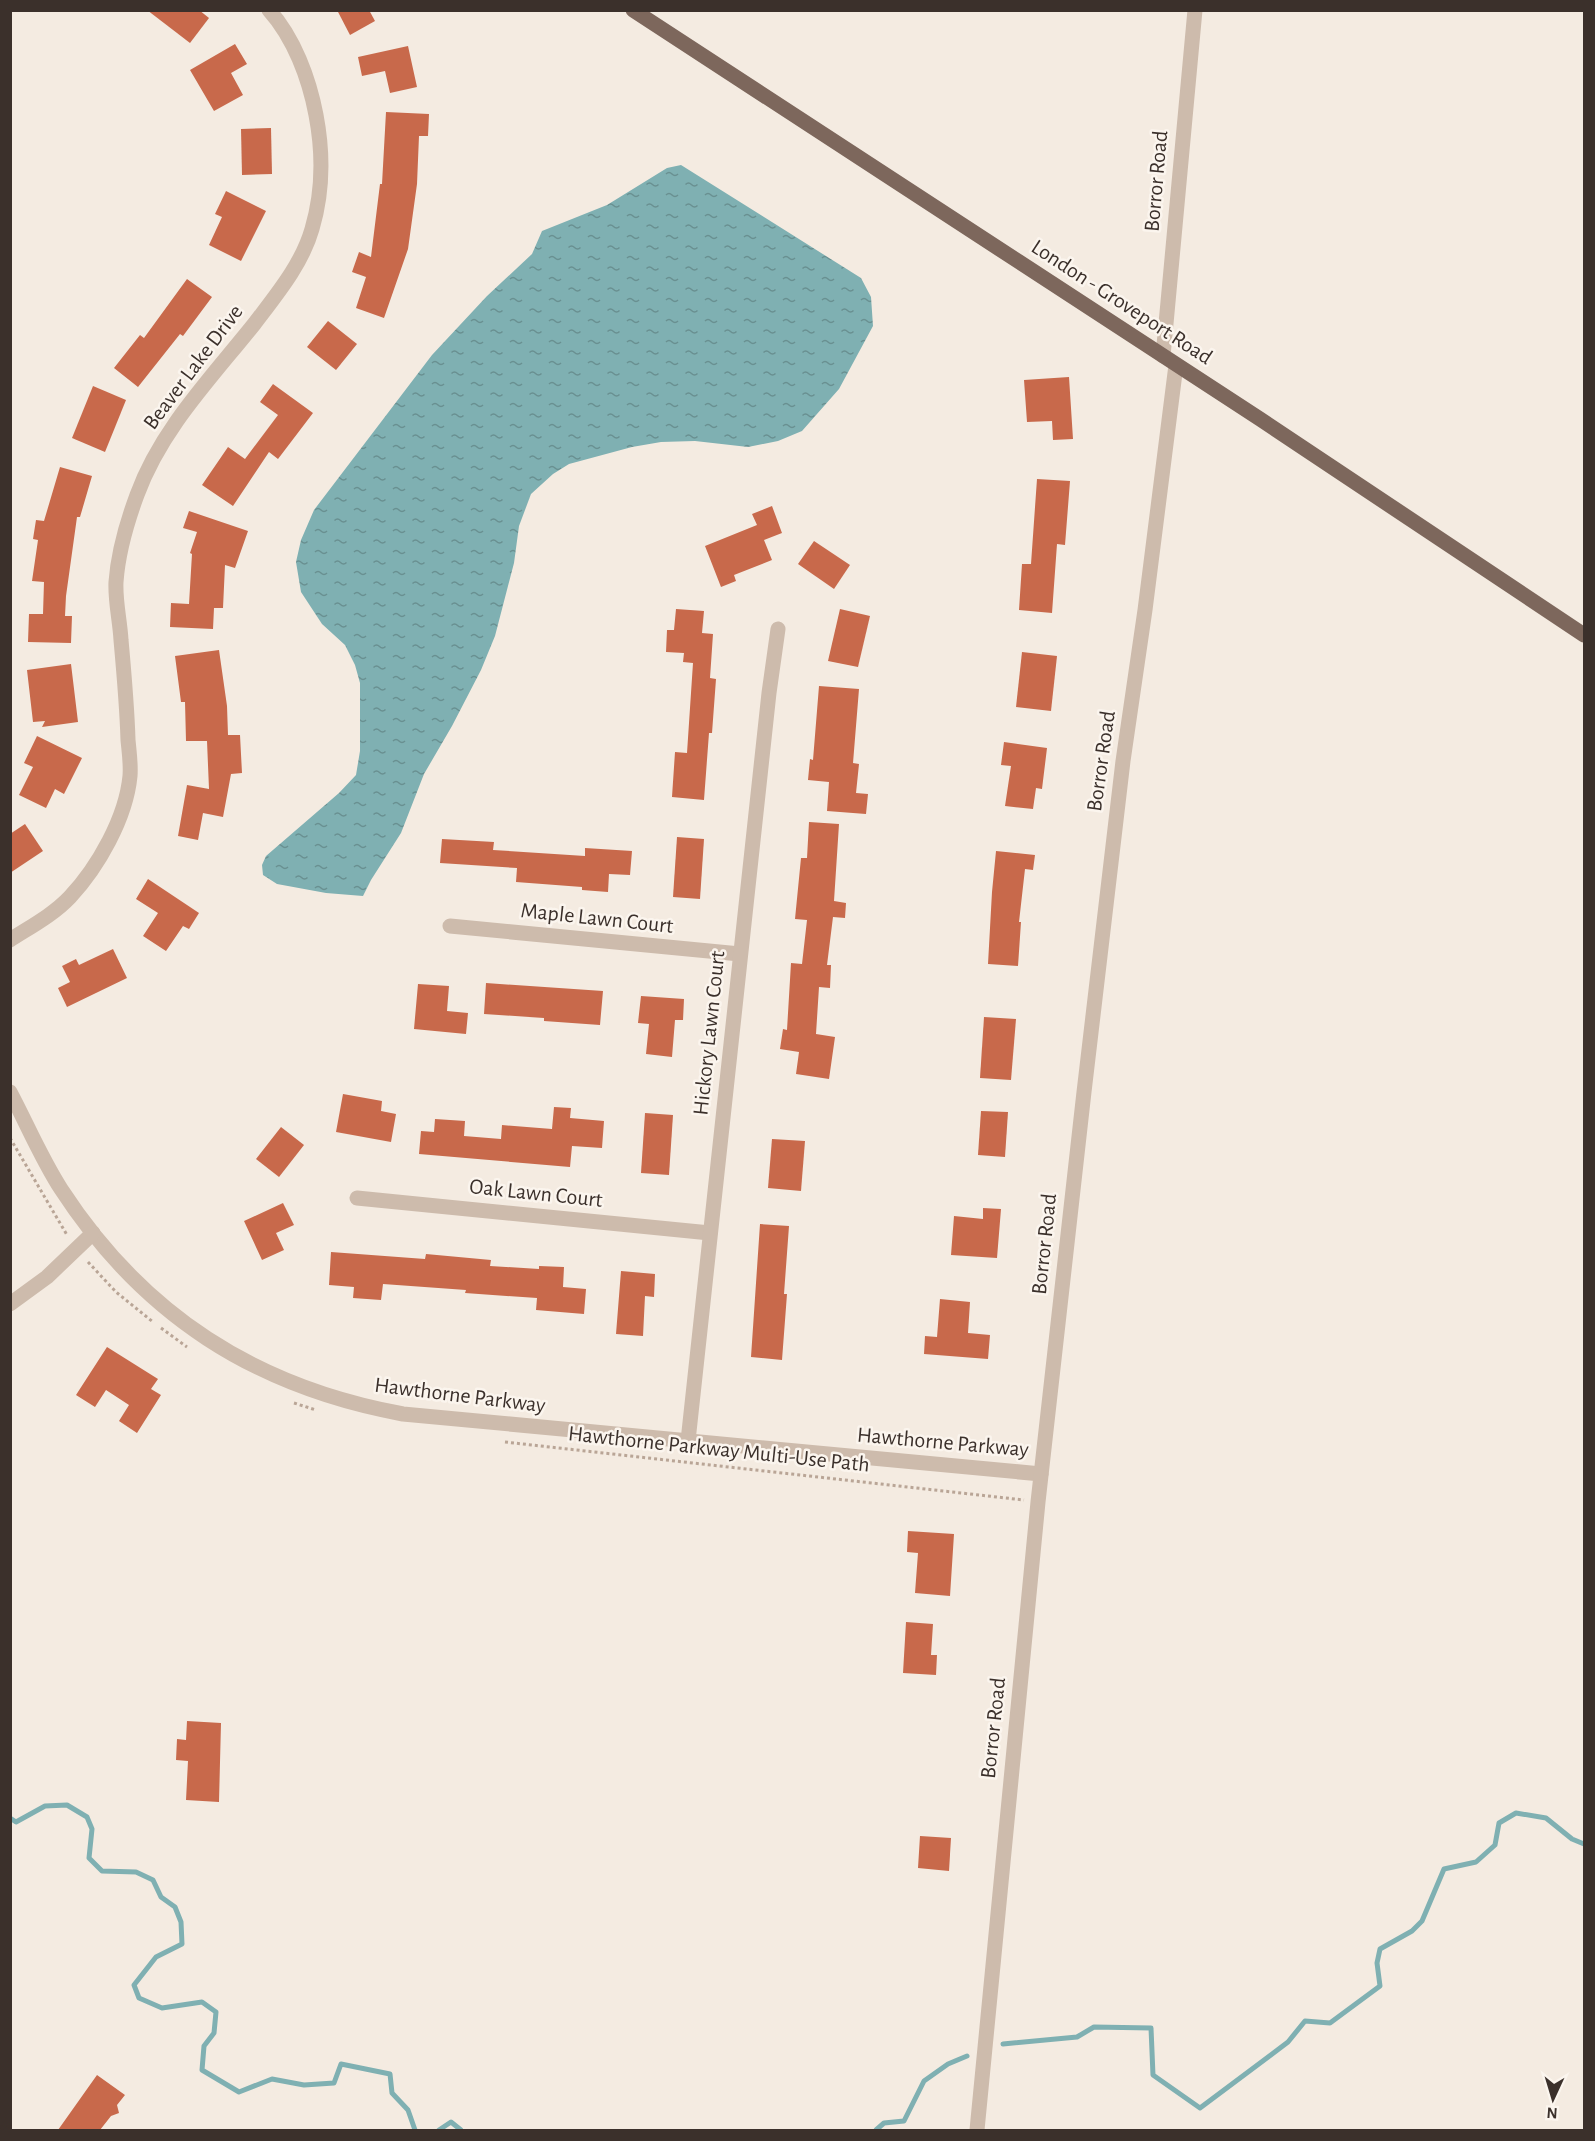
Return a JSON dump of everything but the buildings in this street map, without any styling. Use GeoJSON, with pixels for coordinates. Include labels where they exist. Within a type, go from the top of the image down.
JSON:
{"type":"FeatureCollection","features":[{"type":"Feature","properties":{"kind":"main road","name":"London - Groveport Road"},"geometry":{"type":"LineString","coordinates":[[633,10],[1584,634]]}},
{"type":"Feature","properties":{"kind":"street","name":"Beaver Lake Drive"},"geometry":{"type":"LineString","coordinates":[[10,940],[46,917],[70,898],[109,841],[122,810],[130,777],[128,709],[116,583],[123,544],[137,496],[153,457],[173,426],[274,299],[296,266],[312,230],[321,180],[320,139],[313,97],[297,55],[269,10]]}},
{"type":"Feature","properties":{"kind":"street","name":"Borror Road"},"geometry":{"type":"LineString","coordinates":[[977,2130],[1041,1474],[1169,361],[1195,10]]}},
{"type":"Feature","properties":{"kind":"street","name":"Hickory Lawn Court"},"geometry":{"type":"LineString","coordinates":[[688,1442],[740,954],[778,629]]}},
{"type":"Feature","properties":{"kind":"street","name":"Maple Lawn Court"},"geometry":{"type":"LineString","coordinates":[[450,926],[740,954]]}},
{"type":"Feature","properties":{"kind":"street","name":"Hawthorne Parkway"},"geometry":{"type":"LineString","coordinates":[[10,1092],[60,1188],[93,1233],[121,1266],[153,1298],[195,1331],[267,1374],[326,1396],[360,1406],[403,1414],[1041,1474]]}},
{"type":"Feature","properties":{"kind":"street","name":"Oak Lawn Court"},"geometry":{"type":"LineString","coordinates":[[357,1198],[710,1233]]}},
{"type":"Feature","properties":{"kind":"street"},"geometry":{"type":"LineString","coordinates":[[10,1304],[47,1277],[93,1233]]}},
{"type":"Feature","properties":{"kind":"path"},"geometry":{"type":"LineString","coordinates":[[10,1138],[76,1249],[116,1292],[188,1347]]}},
{"type":"Feature","properties":{"kind":"path"},"geometry":{"type":"LineString","coordinates":[[293,1402],[324,1412]]}},
{"type":"Feature","properties":{"kind":"path","name":"Hawthorne Parkway Multi-Use Path"},"geometry":{"type":"LineString","coordinates":[[500,1442],[1038,1502]]}},
{"type":"Feature","properties":{"kind":"water"},"geometry":{"type":"Polygon","coordinates":[[[681,165],[861,278],[871,297],[873,326],[839,389],[802,431],[778,441],[748,447],[695,441],[661,442],[632,447],[569,464],[553,474],[531,494],[519,526],[514,563],[495,636],[481,670],[424,774],[401,833],[363,896],[326,893],[277,884],[263,875],[262,865],[266,856],[339,793],[356,775],[360,751],[360,683],[355,665],[345,645],[322,624],[301,592],[296,562],[301,540],[314,510],[432,355],[487,296],[532,254],[542,231],[607,205],[667,168],[681,165]]]}},
{"type":"Feature","properties":{"kind":"waterway"},"geometry":{"type":"LineString","coordinates":[[10,1818],[16,1822],[45,1806],[67,1805],[87,1817],[92,1829],[89,1858],[102,1871],[136,1872],[153,1880],[161,1897],[175,1907],[181,1922],[182,1944],[156,1957],[134,1985],[139,1998],[162,2008],[202,2002],[216,2012],[214,2033],[204,2046],[202,2070],[239,2092],[272,2079],[304,2085],[334,2083],[341,2064],[390,2074],[392,2093],[408,2110],[415,2130]]}},
{"type":"Feature","properties":{"kind":"waterway"},"geometry":{"type":"LineString","coordinates":[[1003,2044],[1077,2037],[1094,2027],[1151,2028],[1153,2075],[1200,2108],[1288,2042],[1305,2021],[1330,2023],[1380,1986],[1377,1963],[1380,1949],[1412,1931],[1422,1921],[1444,1869],[1476,1862],[1495,1845],[1499,1823],[1516,1813],[1546,1818],[1572,1839],[1584,1844]]}},
{"type":"Feature","properties":{"kind":"waterway"},"geometry":{"type":"LineString","coordinates":[[876,2130],[884,2123],[904,2121],[924,2081],[948,2064],[967,2056]]}},
{"type":"Feature","properties":{"kind":"waterway"},"geometry":{"type":"LineString","coordinates":[[439,2130],[451,2122],[461,2130]]}}]}
